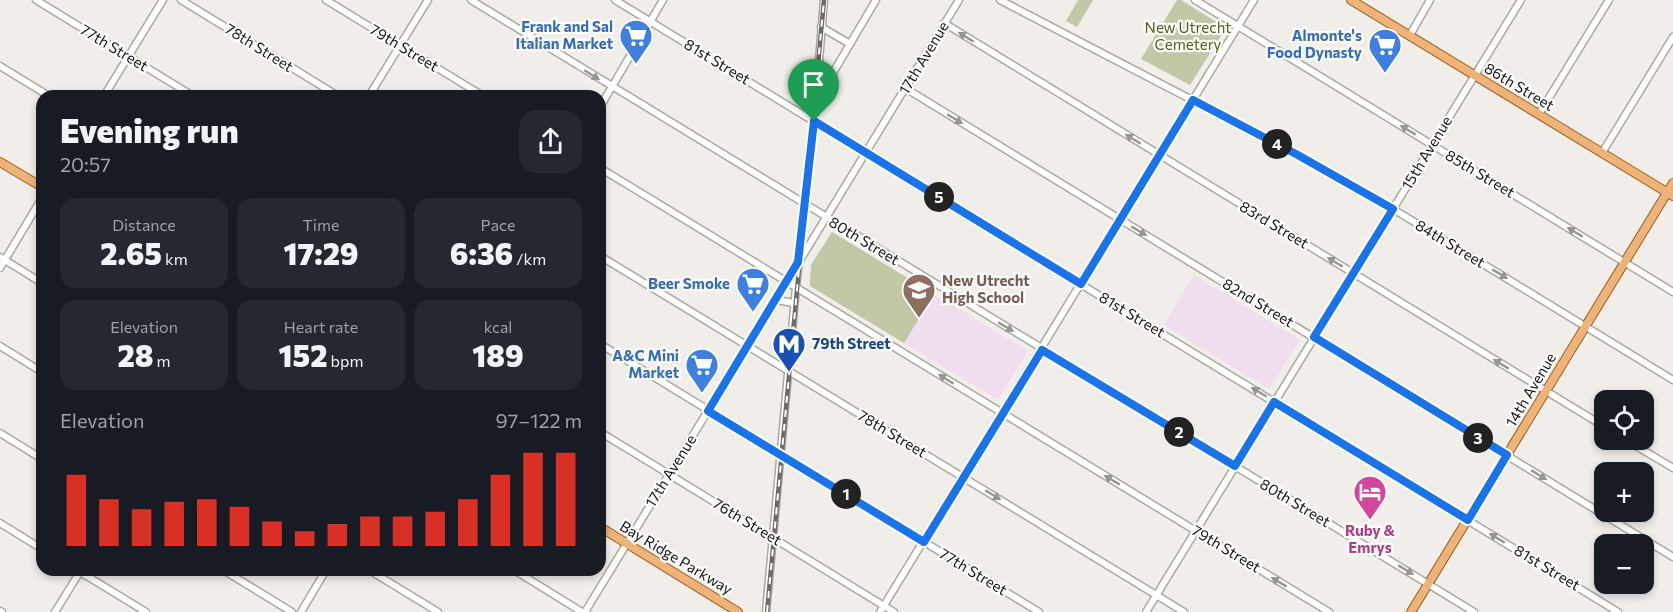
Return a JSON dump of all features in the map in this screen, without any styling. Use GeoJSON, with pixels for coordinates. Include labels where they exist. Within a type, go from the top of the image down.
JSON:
{"type":"FeatureCollection","features":[{"type":"Feature","properties":{"kind":"main road","name":"86th Street"},"geometry":{"type":"LineString","coordinates":[[1351,0],[1670,194]]}},
{"type":"Feature","properties":{"kind":"main road"},"geometry":{"type":"LineString","coordinates":[[0,162],[36,183]]}},
{"type":"Feature","properties":{"kind":"main road","name":"14th Avenue"},"geometry":{"type":"LineString","coordinates":[[1411,612],[1585,326],[1670,194],[1673,183]]}},
{"type":"Feature","properties":{"kind":"main road","name":"Bay Ridge Parkway"},"geometry":{"type":"LineString","coordinates":[[606,531],[738,612]]}},
{"type":"Feature","properties":{"kind":"street","name":"77th Street"},"geometry":{"type":"LineString","coordinates":[[36,0],[183,90]]}},
{"type":"Feature","properties":{"kind":"street"},"geometry":{"type":"LineString","coordinates":[[108,90],[163,0]]}},
{"type":"Feature","properties":{"kind":"street","name":"78th Street"},"geometry":{"type":"LineString","coordinates":[[181,0],[328,90]]}},
{"type":"Feature","properties":{"kind":"street","name":"79th Street"},"geometry":{"type":"LineString","coordinates":[[326,0],[473,90]]}},
{"type":"Feature","properties":{"kind":"street"},"geometry":{"type":"LineString","coordinates":[[373,90],[428,0]]}},
{"type":"Feature","properties":{"kind":"street","name":"80th Street"},"geometry":{"type":"LineString","coordinates":[[471,0],[1474,612]]}},
{"type":"Feature","properties":{"kind":"street","name":"81st Street"},"geometry":{"type":"LineString","coordinates":[[615,0],[1618,612]]}},
{"type":"Feature","properties":{"kind":"street"},"geometry":{"type":"LineString","coordinates":[[606,97],[663,0]]}},
{"type":"Feature","properties":{"kind":"street"},"geometry":{"type":"LineString","coordinates":[[766,612],[824,0]]}},
{"type":"Feature","properties":{"kind":"street"},"geometry":{"type":"LineString","coordinates":[[816,103],[876,0]]}},
{"type":"Feature","properties":{"kind":"street","name":"17th Avenue"},"geometry":{"type":"LineString","coordinates":[[584,612],[959,0]]}},
{"type":"Feature","properties":{"kind":"street","name":"84th Street"},"geometry":{"type":"LineString","coordinates":[[1000,0],[1296,154],[1393,209],[1673,380]]}},
{"type":"Feature","properties":{"kind":"street","name":"85th Street"},"geometry":{"type":"LineString","coordinates":[[1195,0],[1673,292]]}},
{"type":"Feature","properties":{"kind":"street"},"geometry":{"type":"LineString","coordinates":[[882,609],[1254,0]]}},
{"type":"Feature","properties":{"kind":"street"},"geometry":{"type":"LineString","coordinates":[[1410,35],[1430,0]]}},
{"type":"Feature","properties":{"kind":"street","name":"15th Avenue"},"geometry":{"type":"LineString","coordinates":[[1146,612],[1521,0]]}},
{"type":"Feature","properties":{"kind":"street"},"geometry":{"type":"LineString","coordinates":[[1539,114],[1609,0]]}},
{"type":"Feature","properties":{"kind":"street","name":"83rd Street"},"geometry":{"type":"LineString","coordinates":[[944,23],[1594,420]]}},
{"type":"Feature","properties":{"kind":"street"},"geometry":{"type":"LineString","coordinates":[[821,27],[850,44]]}},
{"type":"Feature","properties":{"kind":"street"},"geometry":{"type":"LineString","coordinates":[[1602,153],[1673,36]]}},
{"type":"Feature","properties":{"kind":"street"},"geometry":{"type":"LineString","coordinates":[[0,66],[39,90]]}},
{"type":"Feature","properties":{"kind":"street","name":"82nd Street"},"geometry":{"type":"LineString","coordinates":[[905,88],[1673,556]]}},
{"type":"Feature","properties":{"kind":"street","name":"79th Street"},"geometry":{"type":"LineString","coordinates":[[606,172],[1329,612]]}},
{"type":"Feature","properties":{"kind":"street"},"geometry":{"type":"LineString","coordinates":[[0,268],[2,259],[36,207]]}},
{"type":"Feature","properties":{"kind":"street"},"geometry":{"type":"LineString","coordinates":[[2,259],[36,279]]}},
{"type":"Feature","properties":{"kind":"street","name":"78th Street"},"geometry":{"type":"LineString","coordinates":[[606,260],[1184,612]]}},
{"type":"Feature","properties":{"kind":"street"},"geometry":{"type":"LineString","coordinates":[[776,300],[794,303]]}},
{"type":"Feature","properties":{"kind":"street"},"geometry":{"type":"LineString","coordinates":[[0,346],[36,368]]}},
{"type":"Feature","properties":{"kind":"street","name":"77th Street"},"geometry":{"type":"LineString","coordinates":[[606,348],[1039,612]]}},
{"type":"Feature","properties":{"kind":"street"},"geometry":{"type":"LineString","coordinates":[[0,434],[36,455]]}},
{"type":"Feature","properties":{"kind":"street","name":"76th Street"},"geometry":{"type":"LineString","coordinates":[[606,436],[774,538],[882,609],[894,612]]}},
{"type":"Feature","properties":{"kind":"street"},"geometry":{"type":"LineString","coordinates":[[1643,450],[1673,468]]}},
{"type":"Feature","properties":{"kind":"street"},"geometry":{"type":"LineString","coordinates":[[0,523],[36,545]]}},
{"type":"Feature","properties":{"kind":"street"},"geometry":{"type":"LineString","coordinates":[[55,612],[76,576]]}},
{"type":"Feature","properties":{"kind":"street"},"geometry":{"type":"LineString","coordinates":[[87,576],[146,612]]}},
{"type":"Feature","properties":{"kind":"street"},"geometry":{"type":"LineString","coordinates":[[233,576],[292,612]]}},
{"type":"Feature","properties":{"kind":"street"},"geometry":{"type":"LineString","coordinates":[[301,612],[322,576]]}},
{"type":"Feature","properties":{"kind":"street"},"geometry":{"type":"LineString","coordinates":[[379,576],[438,612]]}},
{"type":"Feature","properties":{"kind":"street"},"geometry":{"type":"LineString","coordinates":[[523,576],[584,612]]}},
{"type":"Feature","properties":{"kind":"shaded area","name":"New Utrecht High School"},"geometry":{"type":"Polygon","coordinates":[[[832,232],[1028,351],[998,400],[810,286],[811,265],[832,232]]]}},
{"type":"Feature","properties":{"kind":"shaded area"},"geometry":{"type":"Polygon","coordinates":[[[1194,275],[1300,340],[1269,389],[1164,325],[1194,275]]]}},
{"type":"Feature","properties":{"kind":"green space"},"geometry":{"type":"Polygon","coordinates":[[[1078,0],[1093,0],[1077,27],[1066,21],[1078,0]]]}},
{"type":"Feature","properties":{"kind":"green space","name":"New Utrecht Cemetery"},"geometry":{"type":"Polygon","coordinates":[[[1177,0],[1181,0],[1226,28],[1190,85],[1141,59],[1177,0]]]}},
{"type":"Feature","properties":{"kind":"green space"},"geometry":{"type":"Polygon","coordinates":[[[832,232],[934,294],[904,343],[810,286],[811,265],[832,232]]]}},
{"type":"Feature","properties":{"kind":"railway"},"geometry":{"type":"LineString","coordinates":[[767,612],[824,0]]}},
{"type":"Feature","properties":{"kind":"place","name":"Frank and Sal Italian Market"},"geometry":{"type":"Point","coordinates":[636,65]}},
{"type":"Feature","properties":{"kind":"place","name":"Almonte's Food Dynasty"},"geometry":{"type":"Point","coordinates":[1385,74]}},
{"type":"Feature","properties":{"kind":"place","name":"Beer Smoke"},"geometry":{"type":"Point","coordinates":[753,313]}},
{"type":"Feature","properties":{"kind":"place","name":"New Utrecht High School"},"geometry":{"type":"Point","coordinates":[919,319]}},
{"type":"Feature","properties":{"kind":"place","name":"79th Street"},"geometry":{"type":"Point","coordinates":[789,373]}},
{"type":"Feature","properties":{"kind":"place","name":"A&C Mini Market"},"geometry":{"type":"Point","coordinates":[702,394]}},
{"type":"Feature","properties":{"kind":"place","name":"Ruby & Emrys"},"geometry":{"type":"Point","coordinates":[1370,521]}},
{"type":"Feature","properties":{"kind":"route"},"geometry":{"type":"LineString","coordinates":[[1193,100],[1296,154],[1393,209],[1314,337],[1507,455],[1468,520],[1274,402],[1235,466],[1042,350],[924,542],[708,411],[798,262],[814,121],[1081,284],[1193,100]]}}]}
